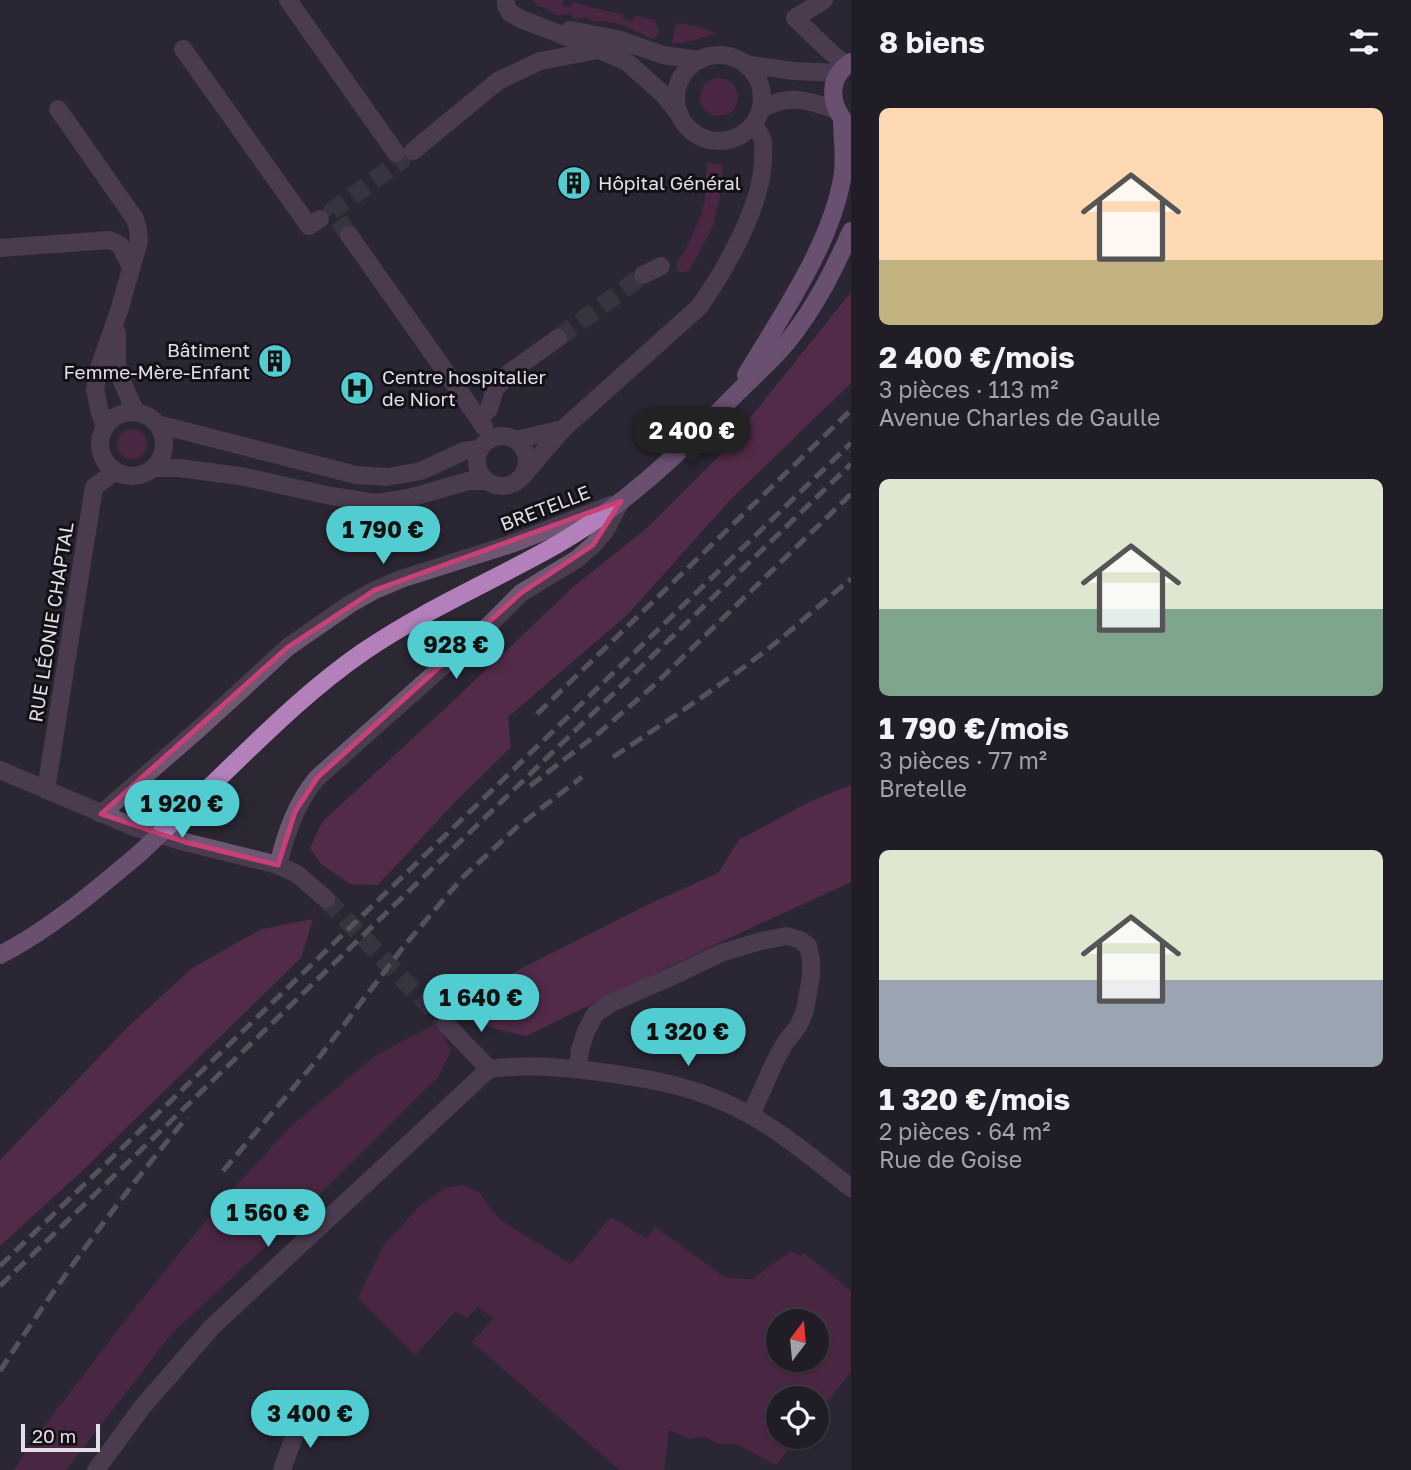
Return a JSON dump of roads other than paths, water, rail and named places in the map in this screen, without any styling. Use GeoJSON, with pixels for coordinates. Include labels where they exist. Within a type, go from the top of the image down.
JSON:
{"type":"FeatureCollection","features":[{"type":"Feature","properties":{"kind":"main road"},"geometry":{"type":"LineString","coordinates":[[732,399],[775,329],[816,254],[829,222],[844,171],[843,119],[833,98],[834,85],[846,66]]}},
{"type":"Feature","properties":{"kind":"main road"},"geometry":{"type":"LineString","coordinates":[[0,955],[90,895],[141,852],[335,673],[408,623],[558,544],[593,522],[667,463],[780,349],[811,309],[851,231]]}},
{"type":"Feature","properties":{"kind":"street"},"geometry":{"type":"LineString","coordinates":[[288,0],[404,152],[498,81],[540,61],[598,50]]}},
{"type":"Feature","properties":{"kind":"street"},"geometry":{"type":"LineString","coordinates":[[506,0],[510,13],[521,19],[627,62],[663,94],[697,135],[721,141],[733,139],[744,133],[756,117],[779,100],[817,103],[843,119]]}},
{"type":"Feature","properties":{"kind":"street"},"geometry":{"type":"LineString","coordinates":[[824,0],[795,18],[846,66]]}},
{"type":"Feature","properties":{"kind":"street"},"geometry":{"type":"LineString","coordinates":[[535,24],[617,38],[663,55],[699,60]]}},
{"type":"Feature","properties":{"kind":"street"},"geometry":{"type":"LineString","coordinates":[[183,49],[309,226],[320,219]]}},
{"type":"Feature","properties":{"kind":"street"},"geometry":{"type":"LineString","coordinates":[[349,235],[479,419],[485,444],[477,458],[480,474],[492,485],[509,486],[522,477],[563,429],[699,307],[715,285],[752,211],[764,166],[762,138],[756,117],[762,98],[760,85],[754,74],[735,58],[723,55],[699,60],[681,77],[676,102],[680,115]]}},
{"type":"Feature","properties":{"kind":"street"},"geometry":{"type":"LineString","coordinates":[[745,64],[793,71],[846,66]]}},
{"type":"Feature","properties":{"kind":"street"},"geometry":{"type":"LineString","coordinates":[[58,109],[135,219],[138,229],[139,241],[99,368],[96,389],[105,428]]}},
{"type":"Feature","properties":{"kind":"street"},"geometry":{"type":"LineString","coordinates":[[0,248],[110,240],[120,245],[131,267]]}},
{"type":"Feature","properties":{"kind":"street"},"geometry":{"type":"LineString","coordinates":[[643,275],[661,266]]}},
{"type":"Feature","properties":{"kind":"street"},"geometry":{"type":"LineString","coordinates":[[119,311],[117,370],[136,413]]}},
{"type":"Feature","properties":{"kind":"street"},"geometry":{"type":"LineString","coordinates":[[479,419],[489,409],[495,389],[509,373],[558,338]]}},
{"type":"Feature","properties":{"kind":"street"},"geometry":{"type":"LineString","coordinates":[[127,413],[136,413],[144,414],[157,424],[164,442],[160,461],[154,468],[135,476],[116,471],[108,465],[103,457],[101,437],[110,421],[127,413]]}},
{"type":"Feature","properties":{"kind":"street"},"geometry":{"type":"LineString","coordinates":[[157,424],[356,475],[387,477],[421,471],[499,436],[508,436],[526,451],[527,470],[522,477]]}},
{"type":"Feature","properties":{"kind":"street"},"geometry":{"type":"LineString","coordinates":[[516,440],[563,429]]}},
{"type":"Feature","properties":{"kind":"street"},"geometry":{"type":"LineString","coordinates":[[154,468],[179,468],[240,476],[376,503],[410,498],[468,481],[485,481]]}},
{"type":"Feature","properties":{"kind":"street","name":"RUE LÉONIE CHAPTAL"},"geometry":{"type":"LineString","coordinates":[[46,790],[94,487],[116,471]]}},
{"type":"Feature","properties":{"kind":"street","name":"BRETELLE"},"geometry":{"type":"LineString","coordinates":[[101,814],[288,647],[350,604],[401,579],[511,544],[621,501]]}},
{"type":"Feature","properties":{"kind":"street","name":"BRETELLE"},"geometry":{"type":"LineString","coordinates":[[278,865],[295,812],[305,792],[317,778],[489,625],[521,593],[577,559],[593,545],[605,531],[621,501]]}},
{"type":"Feature","properties":{"kind":"street"},"geometry":{"type":"LineString","coordinates":[[0,770],[134,827],[278,865],[297,874],[326,899]]}},
{"type":"Feature","properties":{"kind":"street"},"geometry":{"type":"LineString","coordinates":[[578,1069],[586,1031],[595,1014],[611,1003],[721,953],[787,936],[808,946],[811,976],[805,1010],[799,1025],[775,1061],[751,1115]]}},
{"type":"Feature","properties":{"kind":"street"},"geometry":{"type":"LineString","coordinates":[[446,1024],[488,1069]]}},
{"type":"Feature","properties":{"kind":"street"},"geometry":{"type":"LineString","coordinates":[[96,1470],[143,1406],[213,1326],[488,1069],[513,1066],[578,1069],[674,1084],[722,1101],[751,1115],[851,1188]]}},
{"type":"Feature","properties":{"kind":"street"},"geometry":{"type":"LineString","coordinates":[[282,1470],[301,1417]]}},
{"type":"Feature","properties":{"kind":"tunnel"},"geometry":{"type":"LineString","coordinates":[[349,235],[332,211],[402,160],[396,153]]}},
{"type":"Feature","properties":{"kind":"tunnel"},"geometry":{"type":"LineString","coordinates":[[558,338],[643,275]]}},
{"type":"Feature","properties":{"kind":"tunnel"},"geometry":{"type":"LineString","coordinates":[[326,899],[446,1024]]}},
{"type":"Feature","properties":{"kind":"railway"},"geometry":{"type":"LineString","coordinates":[[537,714],[851,410]]}},
{"type":"Feature","properties":{"kind":"railway"},"geometry":{"type":"LineString","coordinates":[[0,1266],[851,443]]}},
{"type":"Feature","properties":{"kind":"railway"},"geometry":{"type":"LineString","coordinates":[[0,1286],[851,464]]}},
{"type":"Feature","properties":{"kind":"railway"},"geometry":{"type":"LineString","coordinates":[[530,786],[600,732],[652,687],[851,494]]}},
{"type":"Feature","properties":{"kind":"railway"},"geometry":{"type":"LineString","coordinates":[[613,757],[754,660],[851,579]]}},
{"type":"Feature","properties":{"kind":"railway"},"geometry":{"type":"LineString","coordinates":[[223,1171],[321,1055],[404,946],[462,878],[517,827],[582,777]]}},
{"type":"Feature","properties":{"kind":"railway"},"geometry":{"type":"LineString","coordinates":[[0,1371],[90,1241],[187,1117]]}},
{"type":"Feature","properties":{"kind":"place","name":"Hôpital Général"},"geometry":{"type":"Point","coordinates":[574,183]}},
{"type":"Feature","properties":{"kind":"place","name":"Bâtiment Femme-Mère-Enfant"},"geometry":{"type":"Point","coordinates":[275,361]}},
{"type":"Feature","properties":{"kind":"place","name":"Centre hospitalier de Niort"},"geometry":{"type":"Point","coordinates":[357,388]}}]}
